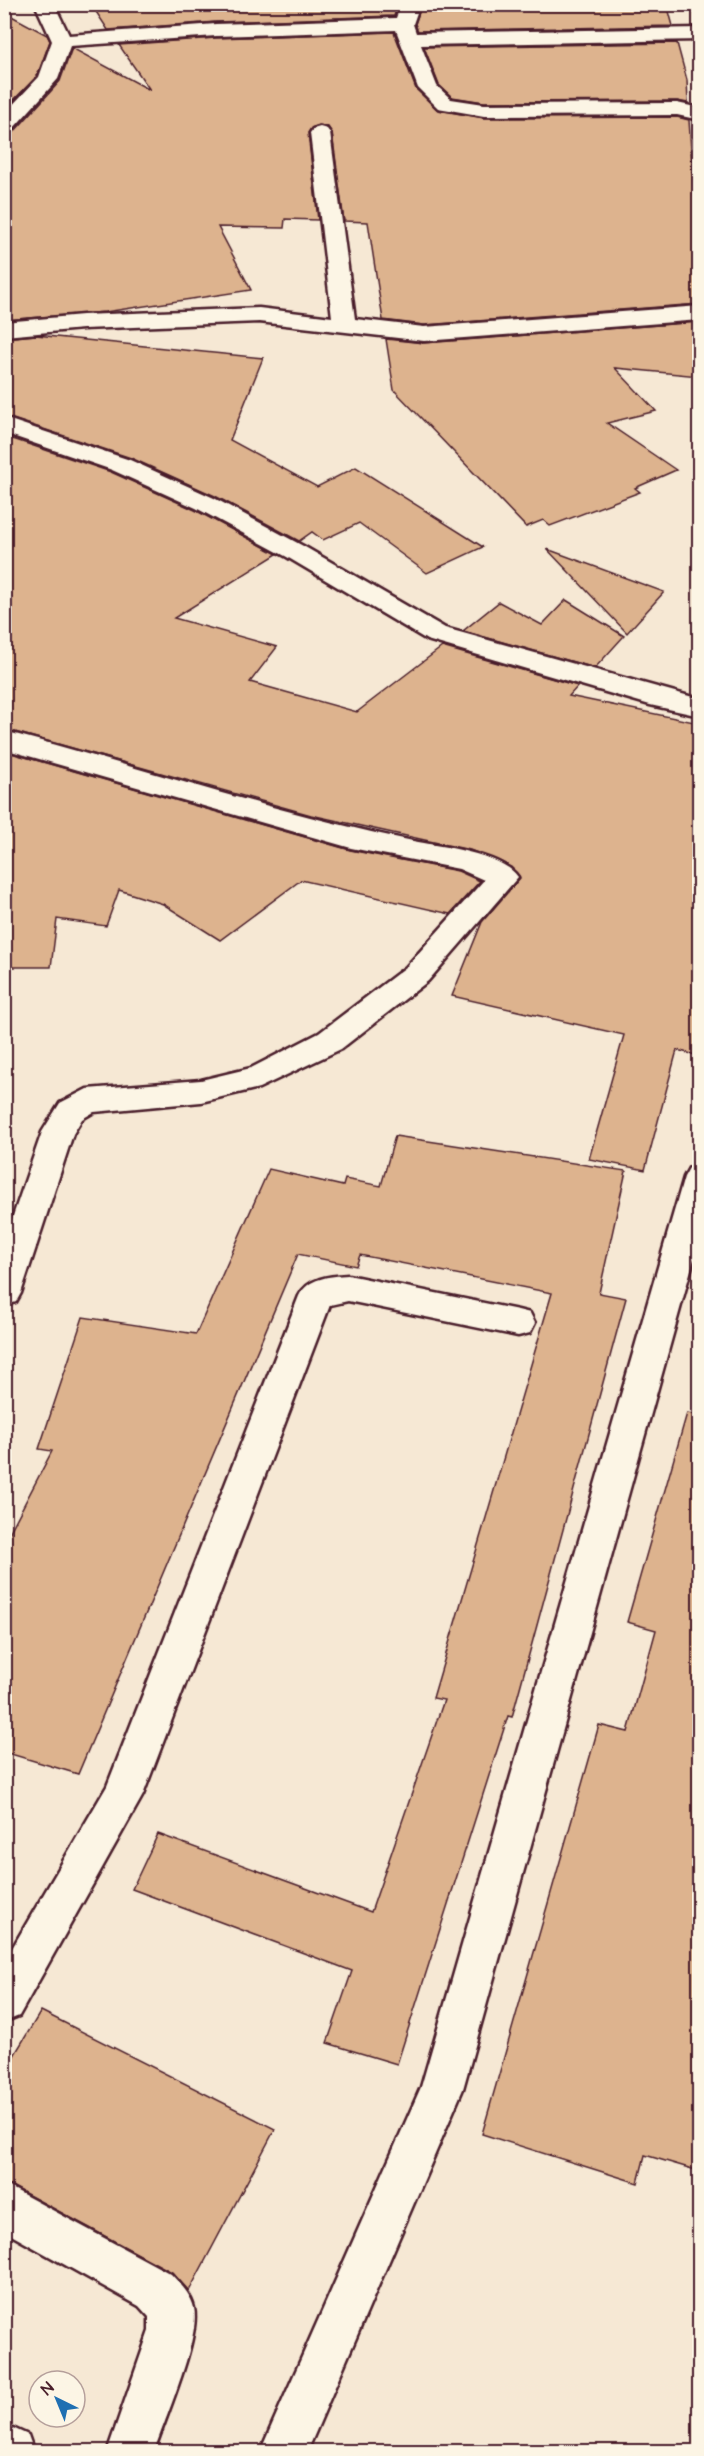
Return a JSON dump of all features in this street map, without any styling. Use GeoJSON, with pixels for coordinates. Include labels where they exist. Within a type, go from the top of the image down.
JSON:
{"type":"FeatureCollection","features":[{"type":"Feature","properties":{"kind":"street"},"geometry":{"type":"LineString","coordinates":[[4,127],[48,79],[62,41],[44,4]]}},
{"type":"Feature","properties":{"kind":"street"},"geometry":{"type":"LineString","coordinates":[[62,41],[216,30],[408,22],[699,34]]}},
{"type":"Feature","properties":{"kind":"street"},"geometry":{"type":"LineString","coordinates":[[408,22],[428,88],[446,104],[484,110],[677,109],[699,114]]}},
{"type":"Feature","properties":{"kind":"street"},"geometry":{"type":"LineString","coordinates":[[320,133],[344,324]]}},
{"type":"Feature","properties":{"kind":"street"},"geometry":{"type":"LineString","coordinates":[[4,329],[83,322],[259,315],[424,334],[699,313]]}},
{"type":"Feature","properties":{"kind":"street"},"geometry":{"type":"LineString","coordinates":[[4,425],[121,465],[205,503],[296,552],[436,633],[660,699],[699,708]]}},
{"type":"Feature","properties":{"kind":"street"},"geometry":{"type":"LineString","coordinates":[[4,740],[351,838],[466,861],[503,877],[417,974],[330,1041],[259,1077],[201,1091],[87,1101],[71,1111],[58,1132],[4,1293]]}},
{"type":"Feature","properties":{"kind":"street"},"geometry":{"type":"LineString","coordinates":[[283,2451],[442,2089],[699,1177]]}},
{"type":"Feature","properties":{"kind":"street"},"geometry":{"type":"LineString","coordinates":[[4,2002],[123,1795],[316,1296],[331,1289],[348,1288],[518,1323]]}},
{"type":"Feature","properties":{"kind":"street"},"geometry":{"type":"LineString","coordinates":[[4,2206],[155,2290],[172,2309],[172,2331],[130,2451]]}},
{"type":"Feature","properties":{"kind":"street"},"geometry":{"type":"LineString","coordinates":[[4,2447],[11,2451]]}},
{"type":"Feature","properties":{"kind":"building"},"geometry":{"type":"Polygon","coordinates":[[[91,4],[398,4],[394,16],[216,22],[108,30],[91,4]]]}},
{"type":"Feature","properties":{"kind":"building"},"geometry":{"type":"Polygon","coordinates":[[[422,4],[667,4],[673,26],[418,31],[415,24],[422,4]]]}},
{"type":"Feature","properties":{"kind":"building"},"geometry":{"type":"Polygon","coordinates":[[[4,12],[47,35],[50,41],[37,76],[4,110],[4,12]]]}},
{"type":"Feature","properties":{"kind":"building"},"geometry":{"type":"Polygon","coordinates":[[[394,32],[416,89],[438,110],[484,118],[677,117],[689,120],[694,196],[699,196],[699,304],[424,325],[383,320],[368,222],[344,221],[332,133],[328,127],[319,125],[311,128],[308,133],[318,220],[285,219],[284,228],[218,227],[251,290],[105,312],[4,320],[4,135],[13,133],[60,81],[72,48],[150,90],[119,45],[216,38],[394,32]]]}},
{"type":"Feature","properties":{"kind":"building"},"geometry":{"type":"Polygon","coordinates":[[[677,43],[687,80],[688,103],[677,101],[484,102],[452,97],[439,85],[424,47],[677,43]]]}},
{"type":"Feature","properties":{"kind":"building"},"geometry":{"type":"Polygon","coordinates":[[[699,322],[699,376],[615,368],[656,411],[607,423],[676,470],[635,488],[640,492],[550,526],[543,520],[526,527],[394,390],[386,339],[424,343],[699,322]]]}},
{"type":"Feature","properties":{"kind":"building"},"geometry":{"type":"Polygon","coordinates":[[[36,335],[263,358],[230,440],[317,487],[356,467],[483,547],[427,573],[359,523],[323,540],[312,532],[299,541],[215,496],[131,458],[4,416],[4,338],[36,335]]]}},
{"type":"Feature","properties":{"kind":"building"},"geometry":{"type":"Polygon","coordinates":[[[4,436],[111,472],[195,510],[277,554],[174,618],[277,647],[250,682],[357,712],[442,647],[578,686],[569,696],[699,723],[699,1056],[677,1050],[645,1170],[589,1159],[624,1035],[452,996],[482,922],[520,878],[511,867],[470,850],[311,815],[4,729],[4,436]]]}},
{"type":"Feature","properties":{"kind":"building"},"geometry":{"type":"Polygon","coordinates":[[[547,549],[664,592],[627,633],[547,549]]]}},
{"type":"Feature","properties":{"kind":"building"},"geometry":{"type":"Polygon","coordinates":[[[566,600],[624,636],[595,668],[463,631],[499,602],[542,625],[566,600]]]}},
{"type":"Feature","properties":{"kind":"building"},"geometry":{"type":"Polygon","coordinates":[[[4,751],[350,850],[458,871],[480,881],[450,914],[301,880],[220,940],[163,904],[119,890],[106,926],[57,919],[51,967],[4,967],[4,751]]]}},
{"type":"Feature","properties":{"kind":"building"},"geometry":{"type":"Polygon","coordinates":[[[395,1136],[626,1171],[599,1293],[626,1298],[512,1717],[508,1716],[397,2064],[327,2043],[352,1971],[132,1889],[158,1834],[371,1912],[444,1700],[433,1698],[552,1293],[360,1255],[356,1266],[298,1254],[78,1774],[4,1752],[4,1543],[52,1451],[39,1449],[83,1317],[196,1334],[269,1169],[343,1186],[345,1179],[381,1186],[395,1136]]]}},
{"type":"Feature","properties":{"kind":"building"},"geometry":{"type":"Polygon","coordinates":[[[687,1413],[699,1415],[699,2171],[645,2155],[638,2183],[482,2134],[599,1725],[628,1732],[656,1630],[627,1622],[687,1413]]]}},
{"type":"Feature","properties":{"kind":"building"},"geometry":{"type":"Polygon","coordinates":[[[41,2011],[275,2129],[189,2291],[172,2272],[4,2182],[4,2072],[41,2011]]]}}]}
